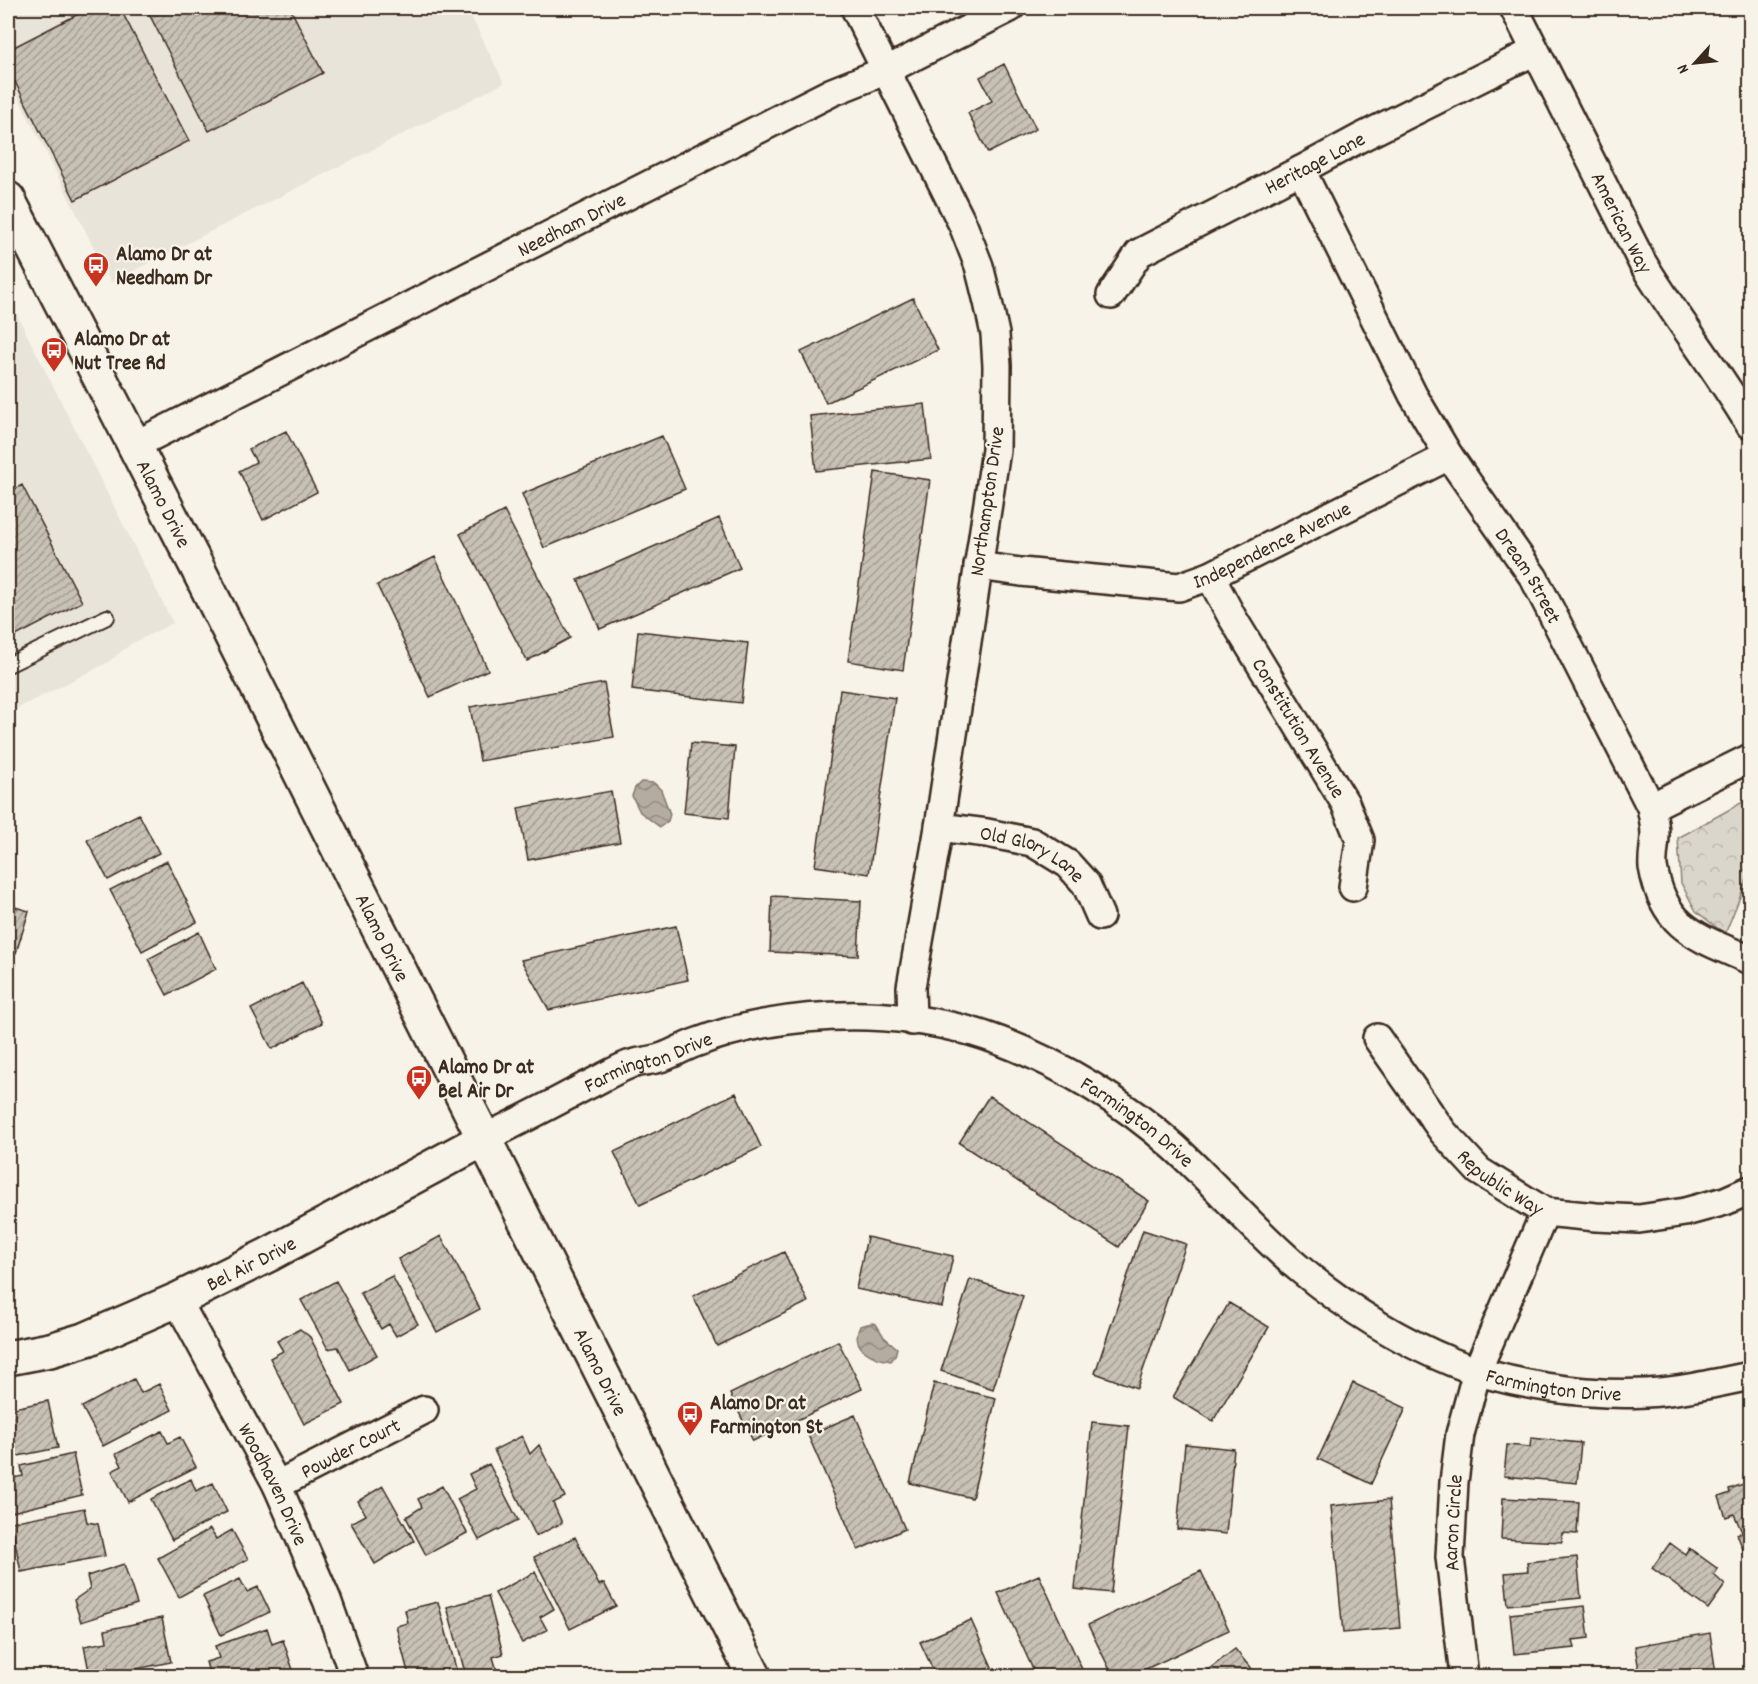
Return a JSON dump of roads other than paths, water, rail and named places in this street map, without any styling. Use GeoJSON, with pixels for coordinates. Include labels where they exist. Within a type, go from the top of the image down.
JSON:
{"type":"FeatureCollection","features":[{"type":"Feature","properties":{"kind":"main road","name":"Alamo Drive"},"geometry":{"type":"LineString","coordinates":[[8,199],[135,445],[754,1677]]}},
{"type":"Feature","properties":{"kind":"main road","name":"Bel Air Drive"},"geometry":{"type":"LineString","coordinates":[[8,1358],[87,1340],[177,1300],[268,1255],[484,1139]]}},
{"type":"Feature","properties":{"kind":"street","name":"Northampton Drive"},"geometry":{"type":"LineString","coordinates":[[855,8],[963,225],[979,266],[994,334],[998,399],[996,450],[939,827],[911,987],[912,1021]]}},
{"type":"Feature","properties":{"kind":"street","name":"Needham Drive"},"geometry":{"type":"LineString","coordinates":[[135,445],[822,98],[887,70],[1010,8]]}},
{"type":"Feature","properties":{"kind":"street","name":"American Way"},"geometry":{"type":"LineString","coordinates":[[1514,8],[1642,261],[1662,295],[1740,386],[1750,425]]}},
{"type":"Feature","properties":{"kind":"street","name":"Heritage Lane"},"geometry":{"type":"LineString","coordinates":[[1111,295],[1139,253],[1360,138],[1535,51]]}},
{"type":"Feature","properties":{"kind":"street","name":"Dream Street"},"geometry":{"type":"LineString","coordinates":[[1301,170],[1413,395],[1449,456],[1534,578],[1651,807],[1655,833],[1653,865],[1661,895],[1672,915],[1691,933],[1750,960]]}},
{"type":"Feature","properties":{"kind":"street","name":"Independence Avenue"},"geometry":{"type":"LineString","coordinates":[[978,566],[1179,586],[1210,576],[1449,456]]}},
{"type":"Feature","properties":{"kind":"street","name":"Constitution Avenue"},"geometry":{"type":"LineString","coordinates":[[1210,576],[1232,617],[1345,803],[1360,840],[1353,887]]}},
{"type":"Feature","properties":{"kind":"street"},"geometry":{"type":"LineString","coordinates":[[1651,807],[1750,758]]}},
{"type":"Feature","properties":{"kind":"street","name":"Old Glory Lane"},"geometry":{"type":"LineString","coordinates":[[939,827],[1032,842],[1068,864],[1086,884],[1100,915]]}},
{"type":"Feature","properties":{"kind":"street","name":"Farmington Drive"},"geometry":{"type":"LineString","coordinates":[[484,1139],[630,1064],[661,1058],[696,1042],[762,1024],[817,1018],[869,1017],[953,1028],[1000,1041],[1048,1063],[1103,1094],[1171,1144],[1299,1269],[1340,1300],[1408,1342],[1453,1362],[1477,1371],[1563,1390],[1644,1393],[1691,1388],[1750,1376]]}},
{"type":"Feature","properties":{"kind":"street","name":"Republic Way"},"geometry":{"type":"LineString","coordinates":[[1377,1038],[1443,1132],[1479,1172],[1545,1212],[1639,1219],[1685,1212],[1725,1201],[1750,1191]]}},
{"type":"Feature","properties":{"kind":"street","name":"Aaron Circle"},"geometry":{"type":"LineString","coordinates":[[1464,1677],[1450,1557],[1454,1482],[1460,1434],[1477,1371],[1545,1212]]}},
{"type":"Feature","properties":{"kind":"street","name":"Woodhaven Drive"},"geometry":{"type":"LineString","coordinates":[[177,1300],[277,1485],[327,1600],[354,1677]]}},
{"type":"Feature","properties":{"kind":"street","name":"Powder Court"},"geometry":{"type":"LineString","coordinates":[[277,1485],[424,1410]]}},
{"type":"Feature","properties":{"kind":"lane"},"geometry":{"type":"LineString","coordinates":[[8,665],[107,617]]}},
{"type":"Feature","properties":{"kind":"water"},"geometry":{"type":"Polygon","coordinates":[[[641,782],[654,783],[661,790],[670,814],[668,821],[660,827],[640,812],[632,796],[635,788],[641,782]]]}},
{"type":"Feature","properties":{"kind":"water"},"geometry":{"type":"Polygon","coordinates":[[[876,1324],[884,1337],[897,1348],[891,1361],[870,1355],[860,1346],[857,1334],[860,1326],[876,1324]]]}},
{"type":"Feature","properties":{"kind":"place","name":"Alamo Dr at Needham Dr"},"geometry":{"type":"Point","coordinates":[96,288]}},
{"type":"Feature","properties":{"kind":"place","name":"Alamo Dr at Nut Tree Rd"},"geometry":{"type":"Point","coordinates":[54,373]}},
{"type":"Feature","properties":{"kind":"place","name":"Alamo Dr at Bel Air Dr"},"geometry":{"type":"Point","coordinates":[419,1101]}},
{"type":"Feature","properties":{"kind":"place","name":"Alamo Dr at Farmington St"},"geometry":{"type":"Point","coordinates":[690,1437]}}]}
